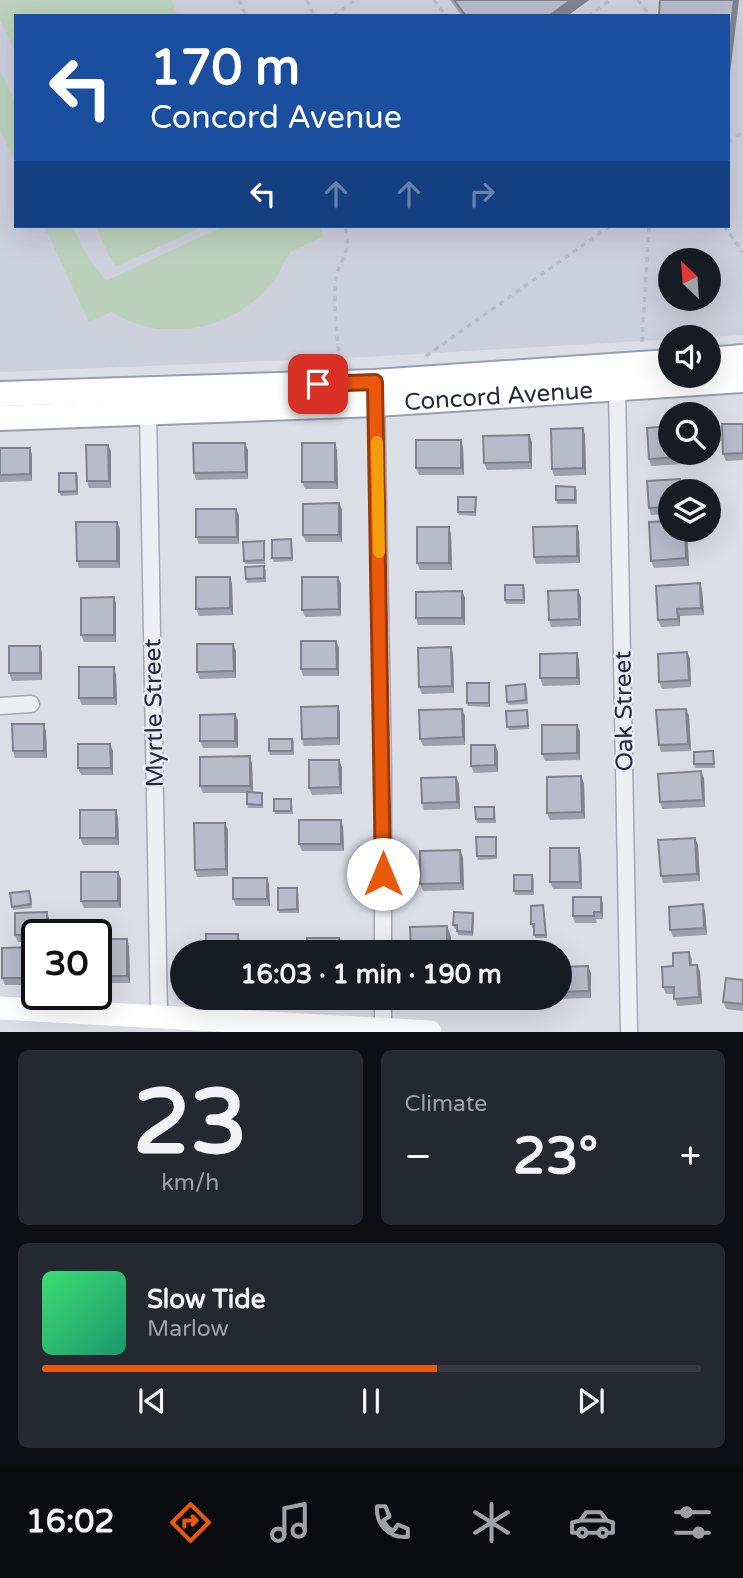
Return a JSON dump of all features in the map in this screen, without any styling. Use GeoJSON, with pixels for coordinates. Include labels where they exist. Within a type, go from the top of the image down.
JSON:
{"type":"FeatureCollection","features":[{"type":"Feature","properties":{"kind":"main road"},"geometry":{"type":"LineString","coordinates":[[721,359],[743,357]]}},
{"type":"Feature","properties":{"kind":"main road","name":"Concord Avenue"},"geometry":{"type":"LineString","coordinates":[[0,418],[148,412],[376,393],[658,363]]}},
{"type":"Feature","properties":{"kind":"main road","name":"Concord Avenue"},"geometry":{"type":"LineString","coordinates":[[0,394],[617,389],[743,380]]}},
{"type":"Feature","properties":{"kind":"street","name":"Oak Street"},"geometry":{"type":"LineString","coordinates":[[617,389],[629,1032]]}},
{"type":"Feature","properties":{"kind":"street"},"geometry":{"type":"LineString","coordinates":[[376,393],[383,771],[383,940]]}},
{"type":"Feature","properties":{"kind":"street","name":"Myrtle Street"},"geometry":{"type":"LineString","coordinates":[[148,412],[159,1015]]}},
{"type":"Feature","properties":{"kind":"street"},"geometry":{"type":"LineString","coordinates":[[0,706],[31,704]]}},
{"type":"Feature","properties":{"kind":"street"},"geometry":{"type":"LineString","coordinates":[[0,1008],[430,1032]]}},
{"type":"Feature","properties":{"kind":"street"},"geometry":{"type":"LineString","coordinates":[[383,1010],[383,1029]]}},
{"type":"Feature","properties":{"kind":"path"},"geometry":{"type":"LineString","coordinates":[[337,14],[355,0]]}},
{"type":"Feature","properties":{"kind":"path"},"geometry":{"type":"LineString","coordinates":[[591,14],[610,0]]}},
{"type":"Feature","properties":{"kind":"path"},"geometry":{"type":"LineString","coordinates":[[340,362],[336,282],[347,251],[344,228]]}},
{"type":"Feature","properties":{"kind":"path"},"geometry":{"type":"LineString","coordinates":[[424,357],[607,228]]}},
{"type":"Feature","properties":{"kind":"path"},"geometry":{"type":"LineString","coordinates":[[642,344],[649,228]]}},
{"type":"Feature","properties":{"kind":"path"},"geometry":{"type":"LineString","coordinates":[[725,228],[743,252]]}},
{"type":"Feature","properties":{"kind":"shaded area"},"geometry":{"type":"Polygon","coordinates":[[[0,0],[743,0],[743,335],[721,336],[721,325],[658,325],[658,340],[365,357],[0,372],[0,0]]]}},
{"type":"Feature","properties":{"kind":"green space"},"geometry":{"type":"Polygon","coordinates":[[[0,0],[171,0],[177,14],[14,14],[14,50],[0,20],[0,0]]]}},
{"type":"Feature","properties":{"kind":"green space"},"geometry":{"type":"Polygon","coordinates":[[[0,70],[14,100],[14,160],[0,130],[0,70]]]}},
{"type":"Feature","properties":{"kind":"green space"},"geometry":{"type":"Polygon","coordinates":[[[45,228],[73,228],[87,256],[106,281],[220,228],[321,228],[324,236],[290,252],[276,278],[259,297],[239,312],[215,323],[190,329],[156,329],[131,322],[111,312],[89,322],[45,228]]]}},
{"type":"Feature","properties":{"kind":"green space"},"geometry":{"type":"Polygon","coordinates":[[[96,228],[200,228],[115,267],[96,228]]]}},
{"type":"Feature","properties":{"kind":"building"},"geometry":{"type":"Polygon","coordinates":[[[454,0],[571,0],[552,14],[464,14],[454,0]]]}},
{"type":"Feature","properties":{"kind":"building"},"geometry":{"type":"Polygon","coordinates":[[[660,0],[734,0],[730,33],[730,14],[659,14],[660,0]]]}},
{"type":"Feature","properties":{"kind":"building"},"geometry":{"type":"Polygon","coordinates":[[[722,424],[743,424],[743,453],[723,454],[722,424]]]}},
{"type":"Feature","properties":{"kind":"building"},"geometry":{"type":"Polygon","coordinates":[[[658,427],[658,458],[649,459],[647,428],[658,427]]]}},
{"type":"Feature","properties":{"kind":"building"},"geometry":{"type":"Polygon","coordinates":[[[583,428],[583,468],[552,469],[551,429],[583,428]]]}},
{"type":"Feature","properties":{"kind":"building"},"geometry":{"type":"Polygon","coordinates":[[[529,435],[530,462],[484,463],[483,436],[529,435]]]}},
{"type":"Feature","properties":{"kind":"building"},"geometry":{"type":"Polygon","coordinates":[[[416,440],[461,440],[461,468],[416,468],[416,440]]]}},
{"type":"Feature","properties":{"kind":"building"},"geometry":{"type":"Polygon","coordinates":[[[193,443],[245,443],[246,472],[194,473],[193,443]]]}},
{"type":"Feature","properties":{"kind":"building"},"geometry":{"type":"Polygon","coordinates":[[[302,443],[335,443],[335,482],[302,482],[302,443]]]}},
{"type":"Feature","properties":{"kind":"building"},"geometry":{"type":"Polygon","coordinates":[[[86,445],[108,445],[109,481],[87,481],[86,445]]]}},
{"type":"Feature","properties":{"kind":"building"},"geometry":{"type":"Polygon","coordinates":[[[0,448],[30,448],[30,474],[0,475],[0,448]]]}},
{"type":"Feature","properties":{"kind":"building"},"geometry":{"type":"Polygon","coordinates":[[[59,473],[76,473],[77,491],[59,492],[59,473]]]}},
{"type":"Feature","properties":{"kind":"building"},"geometry":{"type":"Polygon","coordinates":[[[658,480],[658,508],[649,508],[647,481],[658,480]]]}},
{"type":"Feature","properties":{"kind":"building"},"geometry":{"type":"Polygon","coordinates":[[[556,486],[575,487],[575,500],[556,500],[556,486]]]}},
{"type":"Feature","properties":{"kind":"building"},"geometry":{"type":"Polygon","coordinates":[[[458,497],[476,497],[475,512],[458,512],[458,497]]]}},
{"type":"Feature","properties":{"kind":"building"},"geometry":{"type":"Polygon","coordinates":[[[339,503],[339,535],[303,535],[303,504],[339,503]]]}},
{"type":"Feature","properties":{"kind":"building"},"geometry":{"type":"Polygon","coordinates":[[[196,509],[236,509],[237,537],[196,537],[196,509]]]}},
{"type":"Feature","properties":{"kind":"building"},"geometry":{"type":"Polygon","coordinates":[[[76,522],[117,522],[117,561],[77,561],[76,522]]]}},
{"type":"Feature","properties":{"kind":"building"},"geometry":{"type":"Polygon","coordinates":[[[649,522],[658,522],[658,542],[685,542],[686,558],[651,561],[649,522]]]}},
{"type":"Feature","properties":{"kind":"building"},"geometry":{"type":"Polygon","coordinates":[[[577,526],[577,556],[534,557],[533,527],[577,526]]]}},
{"type":"Feature","properties":{"kind":"building"},"geometry":{"type":"Polygon","coordinates":[[[417,527],[449,527],[449,563],[417,563],[417,527]]]}},
{"type":"Feature","properties":{"kind":"building"},"geometry":{"type":"Polygon","coordinates":[[[291,539],[292,558],[272,558],[272,540],[291,539]]]}},
{"type":"Feature","properties":{"kind":"building"},"geometry":{"type":"Polygon","coordinates":[[[264,541],[264,560],[244,561],[243,542],[264,541]]]}},
{"type":"Feature","properties":{"kind":"building"},"geometry":{"type":"Polygon","coordinates":[[[264,566],[264,578],[246,579],[245,567],[264,566]]]}},
{"type":"Feature","properties":{"kind":"building"},"geometry":{"type":"Polygon","coordinates":[[[196,577],[230,577],[230,608],[196,609],[196,577]]]}},
{"type":"Feature","properties":{"kind":"building"},"geometry":{"type":"Polygon","coordinates":[[[302,577],[338,577],[339,609],[302,610],[302,577]]]}},
{"type":"Feature","properties":{"kind":"building"},"geometry":{"type":"Polygon","coordinates":[[[700,583],[701,608],[677,609],[678,619],[658,620],[656,586],[700,583]]]}},
{"type":"Feature","properties":{"kind":"building"},"geometry":{"type":"Polygon","coordinates":[[[505,585],[523,585],[524,600],[505,600],[505,585]]]}},
{"type":"Feature","properties":{"kind":"building"},"geometry":{"type":"Polygon","coordinates":[[[578,590],[579,619],[549,620],[548,591],[578,590]]]}},
{"type":"Feature","properties":{"kind":"building"},"geometry":{"type":"Polygon","coordinates":[[[462,591],[462,618],[416,618],[416,592],[462,591]]]}},
{"type":"Feature","properties":{"kind":"building"},"geometry":{"type":"Polygon","coordinates":[[[114,597],[114,635],[81,635],[81,598],[114,597]]]}},
{"type":"Feature","properties":{"kind":"building"},"geometry":{"type":"Polygon","coordinates":[[[301,641],[336,641],[337,669],[301,669],[301,641]]]}},
{"type":"Feature","properties":{"kind":"building"},"geometry":{"type":"Polygon","coordinates":[[[197,644],[233,644],[234,671],[197,672],[197,644]]]}},
{"type":"Feature","properties":{"kind":"building"},"geometry":{"type":"Polygon","coordinates":[[[9,646],[40,646],[40,673],[9,673],[9,646]]]}},
{"type":"Feature","properties":{"kind":"building"},"geometry":{"type":"Polygon","coordinates":[[[451,647],[452,686],[419,687],[418,648],[451,647]]]}},
{"type":"Feature","properties":{"kind":"building"},"geometry":{"type":"Polygon","coordinates":[[[687,652],[689,680],[659,682],[658,654],[687,652]]]}},
{"type":"Feature","properties":{"kind":"building"},"geometry":{"type":"Polygon","coordinates":[[[577,653],[577,678],[540,678],[540,654],[577,653]]]}},
{"type":"Feature","properties":{"kind":"building"},"geometry":{"type":"Polygon","coordinates":[[[79,667],[114,667],[114,698],[79,698],[79,667]]]}},
{"type":"Feature","properties":{"kind":"building"},"geometry":{"type":"Polygon","coordinates":[[[467,683],[489,683],[489,703],[467,703],[467,683]]]}},
{"type":"Feature","properties":{"kind":"building"},"geometry":{"type":"Polygon","coordinates":[[[525,684],[526,700],[507,702],[506,686],[525,684]]]}},
{"type":"Feature","properties":{"kind":"building"},"geometry":{"type":"Polygon","coordinates":[[[338,706],[338,738],[302,739],[301,707],[338,706]]]}},
{"type":"Feature","properties":{"kind":"building"},"geometry":{"type":"Polygon","coordinates":[[[462,709],[463,737],[420,739],[419,710],[462,709]]]}},
{"type":"Feature","properties":{"kind":"building"},"geometry":{"type":"Polygon","coordinates":[[[686,709],[688,744],[659,745],[656,710],[686,709]]]}},
{"type":"Feature","properties":{"kind":"building"},"geometry":{"type":"Polygon","coordinates":[[[527,710],[528,726],[507,727],[506,711],[527,710]]]}},
{"type":"Feature","properties":{"kind":"building"},"geometry":{"type":"Polygon","coordinates":[[[235,714],[235,741],[200,741],[200,715],[235,714]]]}},
{"type":"Feature","properties":{"kind":"building"},"geometry":{"type":"Polygon","coordinates":[[[12,724],[44,724],[44,751],[13,751],[12,724]]]}},
{"type":"Feature","properties":{"kind":"building"},"geometry":{"type":"Polygon","coordinates":[[[542,725],[577,725],[577,753],[542,754],[542,725]]]}},
{"type":"Feature","properties":{"kind":"building"},"geometry":{"type":"Polygon","coordinates":[[[269,739],[292,739],[292,751],[269,751],[269,739]]]}},
{"type":"Feature","properties":{"kind":"building"},"geometry":{"type":"Polygon","coordinates":[[[78,744],[110,744],[111,768],[78,768],[78,744]]]}},
{"type":"Feature","properties":{"kind":"building"},"geometry":{"type":"Polygon","coordinates":[[[471,745],[495,745],[495,765],[471,766],[471,745]]]}},
{"type":"Feature","properties":{"kind":"building"},"geometry":{"type":"Polygon","coordinates":[[[713,751],[714,764],[694,764],[694,752],[713,751]]]}},
{"type":"Feature","properties":{"kind":"building"},"geometry":{"type":"Polygon","coordinates":[[[250,756],[250,786],[200,786],[200,757],[250,756]]]}},
{"type":"Feature","properties":{"kind":"building"},"geometry":{"type":"Polygon","coordinates":[[[309,760],[339,760],[340,787],[309,788],[309,760]]]}},
{"type":"Feature","properties":{"kind":"building"},"geometry":{"type":"Polygon","coordinates":[[[701,771],[703,800],[660,802],[658,774],[701,771]]]}},
{"type":"Feature","properties":{"kind":"building"},"geometry":{"type":"Polygon","coordinates":[[[581,776],[582,812],[547,813],[547,777],[581,776]]]}},
{"type":"Feature","properties":{"kind":"building"},"geometry":{"type":"Polygon","coordinates":[[[456,777],[457,802],[422,803],[421,778],[456,777]]]}},
{"type":"Feature","properties":{"kind":"building"},"geometry":{"type":"Polygon","coordinates":[[[247,792],[262,793],[262,805],[247,804],[247,792]]]}},
{"type":"Feature","properties":{"kind":"building"},"geometry":{"type":"Polygon","coordinates":[[[274,799],[291,799],[291,811],[274,811],[274,799]]]}},
{"type":"Feature","properties":{"kind":"building"},"geometry":{"type":"Polygon","coordinates":[[[475,807],[494,807],[494,819],[476,819],[475,807]]]}},
{"type":"Feature","properties":{"kind":"building"},"geometry":{"type":"Polygon","coordinates":[[[80,810],[116,810],[116,838],[80,838],[80,810]]]}},
{"type":"Feature","properties":{"kind":"building"},"geometry":{"type":"Polygon","coordinates":[[[299,820],[341,820],[341,844],[299,844],[299,820]]]}},
{"type":"Feature","properties":{"kind":"building"},"geometry":{"type":"Polygon","coordinates":[[[194,823],[225,823],[226,869],[195,870],[194,823]]]}},
{"type":"Feature","properties":{"kind":"building"},"geometry":{"type":"Polygon","coordinates":[[[476,837],[496,837],[496,856],[477,856],[476,837]]]}},
{"type":"Feature","properties":{"kind":"building"},"geometry":{"type":"Polygon","coordinates":[[[695,838],[697,874],[661,876],[658,840],[695,838]]]}},
{"type":"Feature","properties":{"kind":"building"},"geometry":{"type":"Polygon","coordinates":[[[550,848],[579,848],[580,882],[550,882],[550,848]]]}},
{"type":"Feature","properties":{"kind":"building"},"geometry":{"type":"Polygon","coordinates":[[[460,850],[461,883],[420,884],[420,851],[460,850]]]}},
{"type":"Feature","properties":{"kind":"building"},"geometry":{"type":"Polygon","coordinates":[[[81,872],[118,872],[118,901],[81,901],[81,872]]]}},
{"type":"Feature","properties":{"kind":"building"},"geometry":{"type":"Polygon","coordinates":[[[514,875],[532,875],[532,891],[514,891],[514,875]]]}},
{"type":"Feature","properties":{"kind":"building"},"geometry":{"type":"Polygon","coordinates":[[[233,878],[267,878],[267,899],[233,899],[233,878]]]}},
{"type":"Feature","properties":{"kind":"building"},"geometry":{"type":"Polygon","coordinates":[[[278,888],[297,888],[297,909],[278,910],[278,888]]]}},
{"type":"Feature","properties":{"kind":"building"},"geometry":{"type":"Polygon","coordinates":[[[29,891],[31,904],[12,907],[10,893],[29,891]]]}},
{"type":"Feature","properties":{"kind":"building"},"geometry":{"type":"Polygon","coordinates":[[[573,897],[601,897],[601,912],[594,912],[594,916],[573,916],[573,897]]]}},
{"type":"Feature","properties":{"kind":"building"},"geometry":{"type":"Polygon","coordinates":[[[703,904],[704,928],[670,930],[669,907],[703,904]]]}},
{"type":"Feature","properties":{"kind":"building"},"geometry":{"type":"Polygon","coordinates":[[[543,905],[546,935],[534,935],[531,906],[543,905]]]}},
{"type":"Feature","properties":{"kind":"building"},"geometry":{"type":"Polygon","coordinates":[[[47,912],[47,919],[21,919],[21,935],[15,935],[15,913],[47,912]]]}},
{"type":"Feature","properties":{"kind":"building"},"geometry":{"type":"Polygon","coordinates":[[[454,912],[473,913],[472,932],[457,931],[457,925],[453,925],[454,912]]]}},
{"type":"Feature","properties":{"kind":"building"},"geometry":{"type":"Polygon","coordinates":[[[447,926],[447,940],[411,940],[410,927],[447,926]]]}},
{"type":"Feature","properties":{"kind":"building"},"geometry":{"type":"Polygon","coordinates":[[[206,934],[238,934],[238,940],[206,940],[206,934]]]}},
{"type":"Feature","properties":{"kind":"building"},"geometry":{"type":"Polygon","coordinates":[[[339,938],[339,940],[307,940],[339,938]]]}},
{"type":"Feature","properties":{"kind":"building"},"geometry":{"type":"Polygon","coordinates":[[[112,939],[127,939],[127,976],[112,976],[112,939]]]}},
{"type":"Feature","properties":{"kind":"building"},"geometry":{"type":"Polygon","coordinates":[[[21,947],[21,978],[2,978],[2,948],[21,947]]]}},
{"type":"Feature","properties":{"kind":"building"},"geometry":{"type":"Polygon","coordinates":[[[689,952],[690,965],[697,965],[699,997],[674,999],[674,987],[663,987],[662,967],[673,966],[673,953],[689,952]]]}},
{"type":"Feature","properties":{"kind":"building"},"geometry":{"type":"Polygon","coordinates":[[[588,966],[589,991],[572,992],[572,967],[588,966]]]}},
{"type":"Feature","properties":{"kind":"building"},"geometry":{"type":"Polygon","coordinates":[[[726,978],[743,980],[743,1004],[723,1002],[726,978]]]}},
{"type":"Feature","properties":{"kind":"slow traffic"},"geometry":{"type":"LineString","coordinates":[[377,442],[379,552]]}},
{"type":"Feature","properties":{"kind":"route"},"geometry":{"type":"LineString","coordinates":[[318,384],[375,382],[383,874]]}}]}
